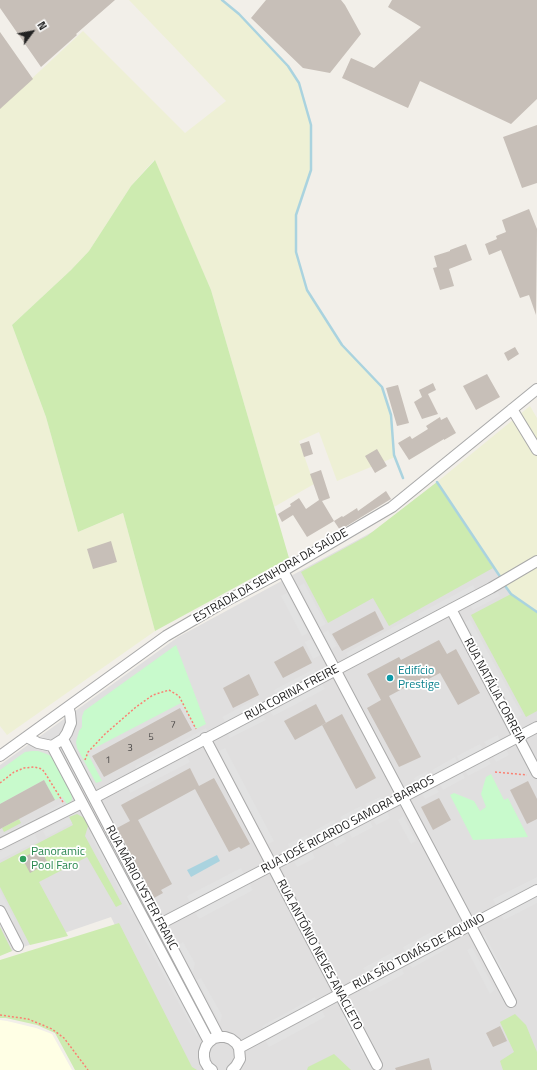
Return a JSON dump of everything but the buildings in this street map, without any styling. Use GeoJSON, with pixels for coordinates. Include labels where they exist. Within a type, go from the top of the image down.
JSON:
{"type":"FeatureCollection","features":[{"type":"Feature","properties":{"kind":"street","name":"ESTRADA DA SENHORA DA SAÚDE"},"geometry":{"type":"LineString","coordinates":[[0,756],[166,636],[226,601],[283,571],[392,507],[537,389]]}},
{"type":"Feature","properties":{"kind":"street"},"geometry":{"type":"LineString","coordinates":[[512,409],[537,450]]}},
{"type":"Feature","properties":{"kind":"street","name":"RUA CORINA FREIRE"},"geometry":{"type":"LineString","coordinates":[[94,798],[494,586],[537,561]]}},
{"type":"Feature","properties":{"kind":"street"},"geometry":{"type":"LineString","coordinates":[[283,571],[511,1002]]}},
{"type":"Feature","properties":{"kind":"street","name":"RUA NATÁLIA CORREIA"},"geometry":{"type":"LineString","coordinates":[[451,609],[518,737],[532,774]]}},
{"type":"Feature","properties":{"kind":"street"},"geometry":{"type":"LineString","coordinates":[[27,737],[38,743],[52,746],[63,739],[71,723],[68,707]]}},
{"type":"Feature","properties":{"kind":"street","name":"RUA JOSÉ RICARDO SAMORA BARROS"},"geometry":{"type":"LineString","coordinates":[[160,924],[402,796],[537,727]]}},
{"type":"Feature","properties":{"kind":"street","name":"RUA ANTÓNIO NEVES ANACLETO"},"geometry":{"type":"LineString","coordinates":[[205,738],[377,1065]]}},
{"type":"Feature","properties":{"kind":"street","name":"RUA MÁRIO LYSTER FRANC"},"geometry":{"type":"LineString","coordinates":[[63,739],[219,1037]]}},
{"type":"Feature","properties":{"kind":"street","name":"RUA MÁRIO LYSTER FRANC"},"geometry":{"type":"LineString","coordinates":[[52,746],[209,1042]]}},
{"type":"Feature","properties":{"kind":"street"},"geometry":{"type":"LineString","coordinates":[[0,844],[82,803]]}},
{"type":"Feature","properties":{"kind":"street","name":"RUA SÃO TOMÁS DE AQUINO"},"geometry":{"type":"LineString","coordinates":[[239,1048],[537,890]]}},
{"type":"Feature","properties":{"kind":"street"},"geometry":{"type":"LineString","coordinates":[[0,912],[18,946]]}},
{"type":"Feature","properties":{"kind":"street"},"geometry":{"type":"LineString","coordinates":[[212,1070],[208,1067],[204,1057],[204,1052],[209,1042],[214,1038],[219,1037],[231,1039],[239,1048],[240,1059],[235,1069]]}},
{"type":"Feature","properties":{"kind":"path"},"geometry":{"type":"LineString","coordinates":[[84,762],[88,752],[105,734],[136,707],[153,695],[169,690],[179,696],[196,729]]}},
{"type":"Feature","properties":{"kind":"path"},"geometry":{"type":"LineString","coordinates":[[0,783],[14,772],[24,768],[34,767],[42,769],[46,773],[68,810]]}},
{"type":"Feature","properties":{"kind":"path"},"geometry":{"type":"LineString","coordinates":[[495,772],[532,774]]}},
{"type":"Feature","properties":{"kind":"path"},"geometry":{"type":"LineString","coordinates":[[0,1015],[28,1019],[52,1029],[64,1038],[88,1070]]}},
{"type":"Feature","properties":{"kind":"shaded area"},"geometry":{"type":"Polygon","coordinates":[[[129,0],[222,0],[239,14],[288,66],[299,83],[311,125],[311,170],[296,215],[296,252],[307,290],[342,345],[382,387],[391,415],[395,457],[337,481],[319,432],[299,441],[314,484],[274,507],[211,290],[154,160],[131,186],[89,251],[71,270],[12,325],[46,417],[78,532],[123,513],[155,631],[7,735],[0,726],[0,108],[83,31],[185,133],[226,101],[129,0]]]}},
{"type":"Feature","properties":{"kind":"shaded area"},"geometry":{"type":"Polygon","coordinates":[[[530,406],[537,418],[537,612],[511,594],[437,482],[530,406]]]}},
{"type":"Feature","properties":{"kind":"shaded area"},"geometry":{"type":"Polygon","coordinates":[[[437,482],[511,594],[537,612],[537,1070],[184,1070],[111,917],[0,955],[0,765],[178,637],[374,531],[437,482]]]}},
{"type":"Feature","properties":{"kind":"shaded area"},"geometry":{"type":"Polygon","coordinates":[[[304,583],[326,624],[320,627],[299,586],[304,583]]]}},
{"type":"Feature","properties":{"kind":"shaded area"},"geometry":{"type":"Polygon","coordinates":[[[473,585],[476,591],[421,620],[418,614],[473,585]]]}},
{"type":"Feature","properties":{"kind":"shaded area"},"geometry":{"type":"Polygon","coordinates":[[[497,590],[500,596],[473,610],[470,604],[497,590]]]}},
{"type":"Feature","properties":{"kind":"shaded area"},"geometry":{"type":"Polygon","coordinates":[[[287,593],[308,633],[302,636],[281,596],[287,593]]]}},
{"type":"Feature","properties":{"kind":"shaded area"},"geometry":{"type":"Polygon","coordinates":[[[410,618],[414,623],[349,658],[346,653],[410,618]]]}},
{"type":"Feature","properties":{"kind":"shaded area"},"geometry":{"type":"Polygon","coordinates":[[[470,619],[522,715],[516,718],[465,622],[470,619]]]}},
{"type":"Feature","properties":{"kind":"shaded area"},"geometry":{"type":"Polygon","coordinates":[[[328,630],[337,646],[332,649],[323,633],[328,630]]]}},
{"type":"Feature","properties":{"kind":"shaded area"},"geometry":{"type":"Polygon","coordinates":[[[311,639],[321,655],[313,659],[305,642],[311,639]]]}},
{"type":"Feature","properties":{"kind":"shaded area"},"geometry":{"type":"Polygon","coordinates":[[[314,669],[318,676],[277,697],[274,690],[314,669]]]}},
{"type":"Feature","properties":{"kind":"shaded area"},"geometry":{"type":"Polygon","coordinates":[[[321,682],[325,689],[273,716],[269,710],[321,682]]]}},
{"type":"Feature","properties":{"kind":"shaded area"},"geometry":{"type":"Polygon","coordinates":[[[258,698],[262,704],[226,723],[222,717],[258,698]]]}},
{"type":"Feature","properties":{"kind":"shaded area"},"geometry":{"type":"Polygon","coordinates":[[[262,713],[266,720],[230,738],[227,732],[262,713]]]}},
{"type":"Feature","properties":{"kind":"shaded area"},"geometry":{"type":"Polygon","coordinates":[[[206,728],[208,734],[180,749],[177,744],[206,728]]]}},
{"type":"Feature","properties":{"kind":"shaded area"},"geometry":{"type":"Polygon","coordinates":[[[498,735],[500,740],[487,747],[484,742],[498,735]]]}},
{"type":"Feature","properties":{"kind":"shaded area"},"geometry":{"type":"Polygon","coordinates":[[[480,744],[483,749],[460,762],[457,756],[480,744]]]}},
{"type":"Feature","properties":{"kind":"shaded area"},"geometry":{"type":"Polygon","coordinates":[[[225,748],[274,841],[268,844],[219,751],[225,748]]]}},
{"type":"Feature","properties":{"kind":"shaded area"},"geometry":{"type":"Polygon","coordinates":[[[167,749],[169,755],[137,772],[135,766],[167,749]]]}},
{"type":"Feature","properties":{"kind":"shaded area"},"geometry":{"type":"Polygon","coordinates":[[[506,749],[509,755],[496,762],[493,757],[506,749]]]}},
{"type":"Feature","properties":{"kind":"shaded area"},"geometry":{"type":"Polygon","coordinates":[[[187,756],[190,762],[130,793],[128,787],[187,756]]]}},
{"type":"Feature","properties":{"kind":"shaded area"},"geometry":{"type":"Polygon","coordinates":[[[455,757],[458,763],[435,775],[432,770],[455,757]]]}},
{"type":"Feature","properties":{"kind":"shaded area"},"geometry":{"type":"Polygon","coordinates":[[[488,758],[491,764],[468,776],[465,771],[488,758]]]}},
{"type":"Feature","properties":{"kind":"shaded area"},"geometry":{"type":"Polygon","coordinates":[[[427,771],[430,777],[417,784],[414,778],[427,771]]]}},
{"type":"Feature","properties":{"kind":"shaded area"},"geometry":{"type":"Polygon","coordinates":[[[462,772],[465,778],[443,790],[440,785],[462,772]]]}},
{"type":"Feature","properties":{"kind":"shaded area"},"geometry":{"type":"Polygon","coordinates":[[[436,787],[439,792],[425,799],[422,794],[436,787]]]}},
{"type":"Feature","properties":{"kind":"shaded area"},"geometry":{"type":"Polygon","coordinates":[[[380,797],[383,802],[368,810],[365,804],[380,797]]]}},
{"type":"Feature","properties":{"kind":"shaded area"},"geometry":{"type":"Polygon","coordinates":[[[62,803],[66,811],[49,820],[44,813],[62,803]]]}},
{"type":"Feature","properties":{"kind":"shaded area"},"geometry":{"type":"Polygon","coordinates":[[[361,806],[364,812],[344,823],[340,817],[361,806]]]}},
{"type":"Feature","properties":{"kind":"shaded area"},"geometry":{"type":"Polygon","coordinates":[[[387,812],[390,818],[376,825],[373,820],[387,812]]]}},
{"type":"Feature","properties":{"kind":"shaded area"},"geometry":{"type":"Polygon","coordinates":[[[403,816],[416,841],[411,844],[398,820],[403,816]]]}},
{"type":"Feature","properties":{"kind":"shaded area"},"geometry":{"type":"Polygon","coordinates":[[[69,817],[72,823],[46,837],[43,831],[69,817]]]}},
{"type":"Feature","properties":{"kind":"shaded area"},"geometry":{"type":"Polygon","coordinates":[[[35,818],[38,824],[6,841],[2,835],[35,818]]]}},
{"type":"Feature","properties":{"kind":"shaded area"},"geometry":{"type":"Polygon","coordinates":[[[334,820],[337,825],[313,838],[310,833],[334,820]]]}},
{"type":"Feature","properties":{"kind":"shaded area"},"geometry":{"type":"Polygon","coordinates":[[[370,821],[373,827],[352,838],[349,832],[370,821]]]}},
{"type":"Feature","properties":{"kind":"shaded area"},"geometry":{"type":"Polygon","coordinates":[[[92,828],[135,908],[132,915],[90,835],[92,828]]]}},
{"type":"Feature","properties":{"kind":"shaded area"},"geometry":{"type":"Polygon","coordinates":[[[35,834],[38,841],[0,860],[0,852],[35,834]]]}},
{"type":"Feature","properties":{"kind":"shaded area"},"geometry":{"type":"Polygon","coordinates":[[[307,835],[309,840],[291,850],[288,844],[307,835]]]}},
{"type":"Feature","properties":{"kind":"shaded area"},"geometry":{"type":"Polygon","coordinates":[[[343,835],[346,841],[336,847],[332,841],[343,835]]]}},
{"type":"Feature","properties":{"kind":"shaded area"},"geometry":{"type":"Polygon","coordinates":[[[312,852],[315,858],[297,867],[294,862],[312,852]]]}},
{"type":"Feature","properties":{"kind":"shaded area"},"geometry":{"type":"Polygon","coordinates":[[[241,868],[244,874],[190,903],[187,896],[241,868]]]}},
{"type":"Feature","properties":{"kind":"shaded area"},"geometry":{"type":"Polygon","coordinates":[[[537,877],[537,885],[496,905],[493,899],[537,877]]]}},
{"type":"Feature","properties":{"kind":"shaded area"},"geometry":{"type":"Polygon","coordinates":[[[249,883],[253,890],[199,919],[195,913],[249,883]]]}},
{"type":"Feature","properties":{"kind":"shaded area"},"geometry":{"type":"Polygon","coordinates":[[[0,891],[15,920],[9,923],[0,906],[0,891]]]}},
{"type":"Feature","properties":{"kind":"shaded area"},"geometry":{"type":"Polygon","coordinates":[[[537,895],[537,903],[504,920],[501,914],[537,895]]]}},
{"type":"Feature","properties":{"kind":"shaded area"},"geometry":{"type":"Polygon","coordinates":[[[143,921],[200,1030],[197,1037],[139,929],[143,921]]]}},
{"type":"Feature","properties":{"kind":"shaded area"},"geometry":{"type":"Polygon","coordinates":[[[433,931],[437,937],[406,953],[403,947],[433,931]]]}},
{"type":"Feature","properties":{"kind":"shaded area"},"geometry":{"type":"Polygon","coordinates":[[[485,935],[506,976],[504,977],[482,936],[485,935]]]}},
{"type":"Feature","properties":{"kind":"shaded area"},"geometry":{"type":"Polygon","coordinates":[[[183,942],[195,963],[193,973],[178,945],[183,942]]]}},
{"type":"Feature","properties":{"kind":"shaded area"},"geometry":{"type":"Polygon","coordinates":[[[444,943],[448,948],[412,968],[408,962],[444,943]]]}},
{"type":"Feature","properties":{"kind":"shaded area"},"geometry":{"type":"Polygon","coordinates":[[[472,947],[495,990],[490,994],[467,950],[472,947]]]}},
{"type":"Feature","properties":{"kind":"shaded area"},"geometry":{"type":"Polygon","coordinates":[[[393,952],[396,957],[366,973],[363,968],[393,952]]]}},
{"type":"Feature","properties":{"kind":"shaded area"},"geometry":{"type":"Polygon","coordinates":[[[401,967],[404,974],[370,992],[365,987],[401,967]]]}},
{"type":"Feature","properties":{"kind":"shaded area"},"geometry":{"type":"Polygon","coordinates":[[[201,978],[222,1015],[220,1023],[197,980],[201,978]]]}},
{"type":"Feature","properties":{"kind":"shaded area"},"geometry":{"type":"Polygon","coordinates":[[[315,997],[317,1002],[264,1031],[262,1026],[315,997]]]}},
{"type":"Feature","properties":{"kind":"shaded area"},"geometry":{"type":"Polygon","coordinates":[[[322,1010],[325,1017],[269,1047],[266,1041],[322,1010]]]}},
{"type":"Feature","properties":{"kind":"shaded area"},"geometry":{"type":"Polygon","coordinates":[[[349,1015],[369,1052],[363,1055],[343,1018],[349,1015]]]}},
{"type":"Feature","properties":{"kind":"shaded area"},"geometry":{"type":"Polygon","coordinates":[[[0,1020],[36,1028],[52,1034],[72,1070],[0,1070],[0,1020]]]}},
{"type":"Feature","properties":{"kind":"green space"},"geometry":{"type":"Polygon","coordinates":[[[155,160],[211,290],[289,558],[155,631],[123,513],[78,532],[46,417],[12,325],[71,270],[89,251],[131,186],[155,160]]]}},
{"type":"Feature","properties":{"kind":"green space"},"geometry":{"type":"Polygon","coordinates":[[[437,482],[493,568],[389,626],[373,598],[328,623],[301,572],[367,536],[437,482]]]}},
{"type":"Feature","properties":{"kind":"green space"},"geometry":{"type":"Polygon","coordinates":[[[511,594],[537,612],[537,711],[526,717],[471,615],[511,594]]]}},
{"type":"Feature","properties":{"kind":"green space"},"geometry":{"type":"Polygon","coordinates":[[[176,645],[206,724],[196,729],[181,703],[87,752],[102,781],[96,783],[77,748],[76,742],[79,731],[82,727],[82,717],[84,711],[176,645]]]}},
{"type":"Feature","properties":{"kind":"green space"},"geometry":{"type":"Polygon","coordinates":[[[32,751],[44,753],[54,759],[71,793],[72,800],[70,802],[67,804],[62,797],[55,800],[44,780],[0,804],[0,770],[25,752],[32,751]]]}},
{"type":"Feature","properties":{"kind":"green space"},"geometry":{"type":"Polygon","coordinates":[[[491,774],[504,800],[508,798],[528,837],[473,840],[450,795],[454,793],[474,801],[480,811],[486,807],[481,794],[486,777],[491,774]]]}},
{"type":"Feature","properties":{"kind":"green space"},"geometry":{"type":"Polygon","coordinates":[[[77,814],[86,819],[88,826],[85,836],[122,904],[116,907],[87,857],[39,882],[68,936],[30,945],[0,887],[0,863],[73,825],[69,817],[77,814]]]}},
{"type":"Feature","properties":{"kind":"green space"},"geometry":{"type":"Polygon","coordinates":[[[19,819],[21,823],[4,832],[2,828],[19,819]]]}},
{"type":"Feature","properties":{"kind":"green space"},"geometry":{"type":"Polygon","coordinates":[[[119,923],[192,1067],[197,1070],[75,1070],[55,1033],[37,1025],[0,1018],[0,960],[119,923]]]}},
{"type":"Feature","properties":{"kind":"green space"},"geometry":{"type":"Polygon","coordinates":[[[0,927],[12,951],[0,956],[0,927]]]}},
{"type":"Feature","properties":{"kind":"green space"},"geometry":{"type":"Polygon","coordinates":[[[515,1014],[526,1025],[537,1052],[537,1070],[503,1070],[500,1061],[514,1052],[500,1022],[515,1014]]]}},
{"type":"Feature","properties":{"kind":"green space"},"geometry":{"type":"Polygon","coordinates":[[[334,1054],[351,1070],[307,1070],[308,1067],[334,1054]]]}},
{"type":"Feature","properties":{"kind":"water"},"geometry":{"type":"Polygon","coordinates":[[[217,855],[220,861],[191,877],[187,870],[217,855]]]}},
{"type":"Feature","properties":{"kind":"waterway"},"geometry":{"type":"LineString","coordinates":[[222,0],[239,14],[288,66],[299,83],[311,125],[311,170],[296,215],[296,252],[307,290],[342,345],[382,387],[391,415],[394,455],[403,478]]}},
{"type":"Feature","properties":{"kind":"waterway"},"geometry":{"type":"LineString","coordinates":[[437,482],[501,578]]}},
{"type":"Feature","properties":{"kind":"waterway"},"geometry":{"type":"LineString","coordinates":[[503,583],[511,594],[537,612]]}},
{"type":"Feature","properties":{"kind":"place","name":"Edifício Prestige"},"geometry":{"type":"Point","coordinates":[390,678]}},
{"type":"Feature","properties":{"kind":"place","name":"Panoramic Pool Faro"},"geometry":{"type":"Point","coordinates":[23,859]}}]}
